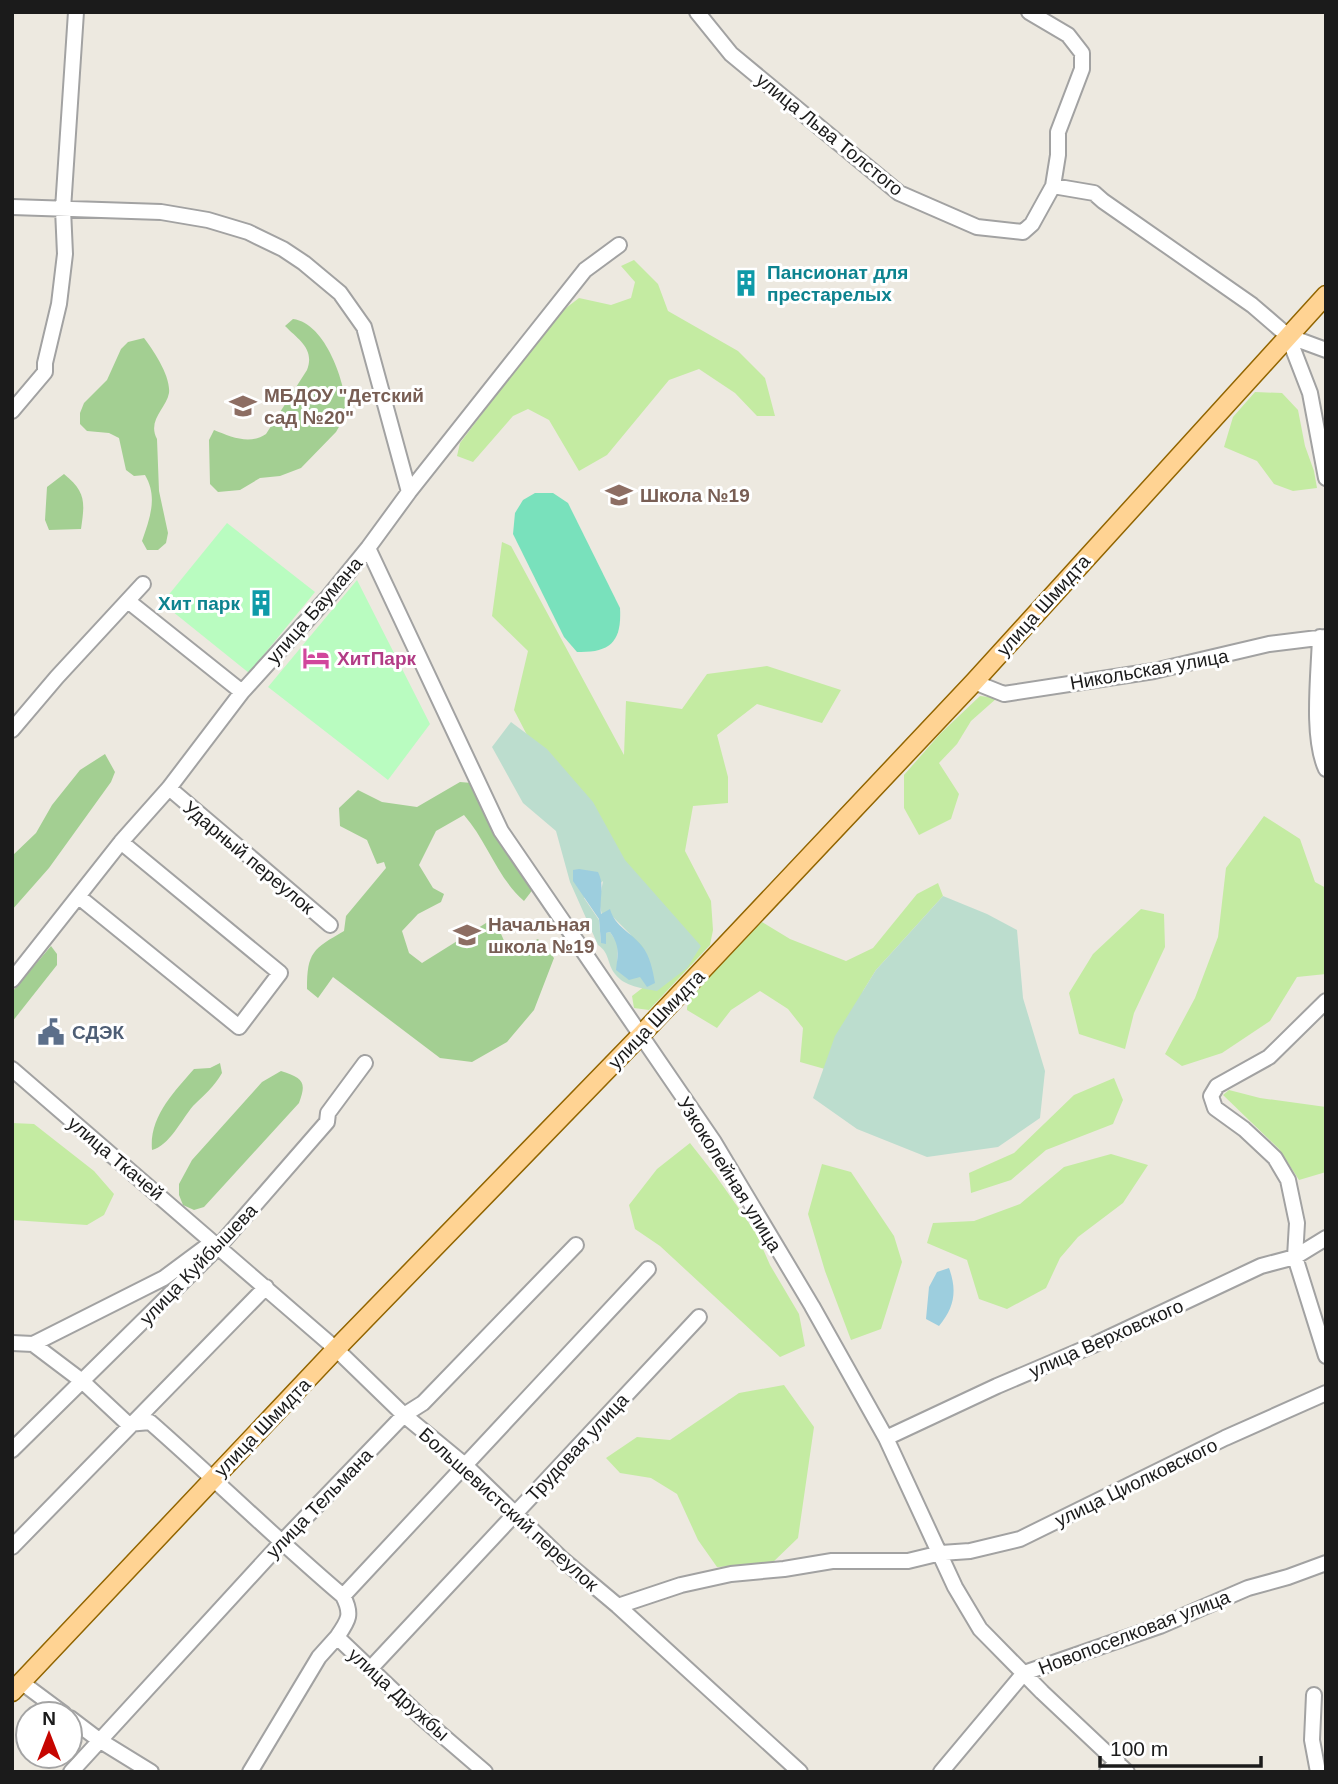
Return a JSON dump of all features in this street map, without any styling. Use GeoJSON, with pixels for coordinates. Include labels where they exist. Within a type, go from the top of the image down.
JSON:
{"type":"FeatureCollection","features":[{"type":"Feature","properties":{"kind":"main road","name":"улица Шмидта"},"geometry":{"type":"LineString","coordinates":[[17,1687],[336,1349],[640,1036],[974,682],[1326,295]]}},
{"type":"Feature","properties":{"kind":"street"},"geometry":{"type":"LineString","coordinates":[[12,411],[45,372],[59,304],[65,254],[63,209],[76,12]]}},
{"type":"Feature","properties":{"kind":"street","name":"улица Льва Толстого"},"geometry":{"type":"LineString","coordinates":[[697,12],[731,54],[899,193],[977,228],[1023,232],[1032,224],[1054,186]]}},
{"type":"Feature","properties":{"kind":"street"},"geometry":{"type":"LineString","coordinates":[[1029,12],[1068,35],[1082,53],[1082,69],[1058,132],[1059,155],[1054,186],[1094,193],[1252,305],[1288,336],[1326,350]]}},
{"type":"Feature","properties":{"kind":"street"},"geometry":{"type":"LineString","coordinates":[[12,207],[161,212],[208,219],[248,232],[283,249],[340,293],[365,327],[409,492]]}},
{"type":"Feature","properties":{"kind":"street","name":"улица Баумана"},"geometry":{"type":"LineString","coordinates":[[12,979],[121,842],[169,789],[242,692],[329,596],[368,548],[409,492],[586,270],[619,245]]}},
{"type":"Feature","properties":{"kind":"street"},"geometry":{"type":"LineString","coordinates":[[1288,336],[1310,393],[1326,478]]}},
{"type":"Feature","properties":{"kind":"street","name":"Узкоколейная улица"},"geometry":{"type":"LineString","coordinates":[[368,548],[501,831],[714,1142],[812,1306],[886,1438],[955,1587],[980,1629],[1117,1769]]}},
{"type":"Feature","properties":{"kind":"street"},"geometry":{"type":"LineString","coordinates":[[12,730],[143,584]]}},
{"type":"Feature","properties":{"kind":"street"},"geometry":{"type":"LineString","coordinates":[[128,601],[242,692]]}},
{"type":"Feature","properties":{"kind":"street"},"geometry":{"type":"LineString","coordinates":[[1323,637],[1318,728],[1322,762],[1326,769]]}},
{"type":"Feature","properties":{"kind":"street","name":"Никольская улица"},"geometry":{"type":"LineString","coordinates":[[974,682],[1004,694],[1154,671],[1269,644],[1323,637]]}},
{"type":"Feature","properties":{"kind":"street","name":"Ударный переулок"},"geometry":{"type":"LineString","coordinates":[[169,789],[330,925]]}},
{"type":"Feature","properties":{"kind":"street"},"geometry":{"type":"LineString","coordinates":[[79,897],[239,1027],[279,973],[121,842]]}},
{"type":"Feature","properties":{"kind":"street"},"geometry":{"type":"LineString","coordinates":[[1326,1001],[1269,1057],[1217,1086],[1211,1096],[1215,1108],[1244,1129],[1275,1158],[1288,1180],[1297,1223],[1295,1257],[1326,1356]]}},
{"type":"Feature","properties":{"kind":"street","name":"улица Куйбышева"},"geometry":{"type":"LineString","coordinates":[[12,1450],[217,1244],[327,1122],[328,1113],[365,1063]]}},
{"type":"Feature","properties":{"kind":"street","name":"улица Ткачей"},"geometry":{"type":"LineString","coordinates":[[12,1069],[217,1244]]}},
{"type":"Feature","properties":{"kind":"street","name":"улица Верховского"},"geometry":{"type":"LineString","coordinates":[[886,1438],[1261,1266],[1295,1257],[1326,1238]]}},
{"type":"Feature","properties":{"kind":"street"},"geometry":{"type":"LineString","coordinates":[[14,1345],[33,1344],[164,1278],[217,1244]]}},
{"type":"Feature","properties":{"kind":"street","name":"Большевистский переулок"},"geometry":{"type":"LineString","coordinates":[[217,1244],[336,1349],[404,1415],[466,1466],[513,1514],[800,1772]]}},
{"type":"Feature","properties":{"kind":"street","name":"улица Тельмана"},"geometry":{"type":"LineString","coordinates":[[71,1772],[281,1543],[404,1415],[424,1403],[576,1245]]}},
{"type":"Feature","properties":{"kind":"street"},"geometry":{"type":"LineString","coordinates":[[33,1344],[82,1381],[128,1423],[150,1422],[214,1477],[281,1543],[343,1596],[648,1269]]}},
{"type":"Feature","properties":{"kind":"street"},"geometry":{"type":"LineString","coordinates":[[12,1547],[266,1287]]}},
{"type":"Feature","properties":{"kind":"street","name":"Трудовая улица"},"geometry":{"type":"LineString","coordinates":[[370,1670],[699,1317]]}},
{"type":"Feature","properties":{"kind":"street","name":"улица Циолковского"},"geometry":{"type":"LineString","coordinates":[[618,1606],[681,1585],[731,1574],[832,1561],[908,1561],[941,1553],[970,1551],[1020,1539],[1225,1438],[1326,1393]]}},
{"type":"Feature","properties":{"kind":"street","name":"Новопоселковая улица"},"geometry":{"type":"LineString","coordinates":[[941,1772],[1024,1673],[1160,1626],[1248,1588],[1326,1563]]}},
{"type":"Feature","properties":{"kind":"street","name":"улица Дружбы"},"geometry":{"type":"LineString","coordinates":[[343,1596],[349,1608],[347,1622],[337,1637],[370,1670],[485,1772]]}},
{"type":"Feature","properties":{"kind":"street"},"geometry":{"type":"LineString","coordinates":[[250,1772],[319,1657],[337,1637]]}},
{"type":"Feature","properties":{"kind":"street"},"geometry":{"type":"LineString","coordinates":[[17,1687],[40,1700]]}},
{"type":"Feature","properties":{"kind":"street"},"geometry":{"type":"LineString","coordinates":[[1314,1695],[1312,1740],[1318,1772]]}},
{"type":"Feature","properties":{"kind":"street"},"geometry":{"type":"LineString","coordinates":[[84,1729],[151,1772]]}},
{"type":"Feature","properties":{"kind":"green space"},"geometry":{"type":"Polygon","coordinates":[[[634,260],[658,284],[668,311],[738,351],[765,378],[775,416],[757,416],[735,393],[699,369],[669,380],[607,455],[579,471],[549,420],[528,409],[513,416],[473,462],[457,456],[460,443],[557,315],[579,298],[611,305],[631,298],[635,282],[621,266],[634,260]]]}},
{"type":"Feature","properties":{"kind":"green space"},"geometry":{"type":"Polygon","coordinates":[[[293,319],[305,323],[324,343],[343,387],[347,413],[336,432],[301,468],[280,476],[260,478],[240,490],[218,492],[210,484],[209,440],[214,430],[247,439],[266,434],[307,370],[307,351],[285,326],[293,319]]]}},
{"type":"Feature","properties":{"kind":"green space"},"geometry":{"type":"Polygon","coordinates":[[[144,338],[161,364],[169,386],[167,399],[154,426],[159,491],[168,533],[166,543],[158,550],[147,550],[142,541],[152,499],[145,475],[134,476],[126,470],[119,438],[109,433],[87,431],[80,424],[84,403],[107,380],[121,349],[128,342],[144,338]]]}},
{"type":"Feature","properties":{"kind":"green space"},"geometry":{"type":"Polygon","coordinates":[[[1255,392],[1282,393],[1298,410],[1317,488],[1293,491],[1274,484],[1257,461],[1224,447],[1233,417],[1255,392]]]}},
{"type":"Feature","properties":{"kind":"green space"},"geometry":{"type":"Polygon","coordinates":[[[64,474],[76,486],[82,498],[81,529],[49,530],[45,520],[47,487],[64,474]]]}},
{"type":"Feature","properties":{"kind":"green space"},"geometry":{"type":"Polygon","coordinates":[[[535,493],[553,493],[568,503],[620,608],[619,629],[612,643],[606,647],[577,652],[564,637],[513,534],[515,513],[523,500],[535,493]]]}},
{"type":"Feature","properties":{"kind":"green space"},"geometry":{"type":"Polygon","coordinates":[[[227,523],[315,592],[249,673],[162,603],[227,523]]]}},
{"type":"Feature","properties":{"kind":"green space"},"geometry":{"type":"Polygon","coordinates":[[[502,542],[511,546],[624,755],[626,701],[682,709],[707,674],[767,666],[841,690],[822,723],[757,704],[717,735],[728,777],[728,803],[693,806],[685,851],[711,901],[713,930],[710,945],[649,1010],[634,1008],[632,996],[654,979],[514,710],[528,651],[492,616],[502,542]]]}},
{"type":"Feature","properties":{"kind":"green space"},"geometry":{"type":"Polygon","coordinates":[[[357,580],[430,724],[388,780],[268,687],[357,580]]]}},
{"type":"Feature","properties":{"kind":"green space"},"geometry":{"type":"Polygon","coordinates":[[[980,696],[997,698],[971,721],[957,744],[939,763],[959,794],[951,819],[919,835],[904,808],[904,775],[940,734],[980,696]]]}},
{"type":"Feature","properties":{"kind":"green space"},"geometry":{"type":"Polygon","coordinates":[[[511,722],[547,749],[593,802],[625,860],[701,946],[687,968],[657,991],[629,984],[615,974],[605,952],[598,945],[570,882],[556,831],[523,803],[492,747],[511,722]],[[603,881],[584,898],[599,920],[601,943],[606,933],[610,932],[618,944],[617,963],[643,947],[612,916],[602,915],[599,902],[603,881]]]}},
{"type":"Feature","properties":{"kind":"green space"},"geometry":{"type":"Polygon","coordinates":[[[105,754],[115,772],[111,782],[49,868],[12,910],[12,856],[36,833],[52,805],[80,770],[105,754]]]}},
{"type":"Feature","properties":{"kind":"green space"},"geometry":{"type":"Polygon","coordinates":[[[460,782],[472,783],[534,888],[524,901],[515,892],[464,815],[436,831],[419,865],[433,888],[444,894],[441,902],[418,914],[402,931],[409,953],[422,963],[494,918],[509,952],[538,939],[554,958],[534,1010],[507,1042],[472,1062],[440,1058],[333,977],[318,998],[307,989],[308,967],[314,953],[325,942],[344,931],[346,916],[386,868],[384,862],[377,864],[367,840],[340,826],[339,808],[358,790],[382,802],[417,807],[460,782]]]}},
{"type":"Feature","properties":{"kind":"green space"},"geometry":{"type":"Polygon","coordinates":[[[1264,816],[1300,839],[1315,882],[1326,888],[1326,974],[1297,977],[1270,1021],[1222,1053],[1182,1066],[1165,1054],[1195,998],[1218,937],[1226,868],[1264,816]]]}},
{"type":"Feature","properties":{"kind":"green space"},"geometry":{"type":"Polygon","coordinates":[[[938,883],[943,896],[876,970],[863,991],[846,1075],[800,1062],[803,1028],[788,1009],[760,991],[731,1010],[717,1028],[687,1010],[690,1000],[706,977],[762,922],[790,939],[846,961],[873,948],[917,894],[938,883]]]}},
{"type":"Feature","properties":{"kind":"green space"},"geometry":{"type":"Polygon","coordinates":[[[943,896],[1017,930],[1023,998],[1045,1071],[1040,1118],[998,1147],[927,1157],[857,1129],[813,1098],[835,1036],[876,970],[943,896]]]}},
{"type":"Feature","properties":{"kind":"green space"},"geometry":{"type":"Polygon","coordinates":[[[1141,909],[1164,914],[1165,947],[1134,1013],[1125,1049],[1079,1034],[1069,993],[1093,954],[1141,909]]]}},
{"type":"Feature","properties":{"kind":"green space"},"geometry":{"type":"Polygon","coordinates":[[[51,946],[57,954],[57,965],[12,1022],[12,992],[51,946]]]}},
{"type":"Feature","properties":{"kind":"green space"},"geometry":{"type":"Polygon","coordinates":[[[220,1063],[222,1073],[216,1083],[193,1106],[170,1138],[152,1150],[154,1127],[171,1096],[194,1069],[210,1068],[220,1063]]]}},
{"type":"Feature","properties":{"kind":"green space"},"geometry":{"type":"Polygon","coordinates":[[[281,1071],[294,1076],[303,1085],[299,1103],[204,1207],[194,1210],[183,1205],[179,1184],[192,1160],[262,1082],[281,1071]]]}},
{"type":"Feature","properties":{"kind":"green space"},"geometry":{"type":"Polygon","coordinates":[[[1114,1078],[1123,1100],[1113,1124],[1046,1150],[1011,1180],[971,1193],[969,1173],[1014,1153],[1074,1095],[1114,1078]]]}},
{"type":"Feature","properties":{"kind":"green space"},"geometry":{"type":"Polygon","coordinates":[[[1229,1090],[1260,1098],[1326,1107],[1326,1172],[1299,1180],[1279,1149],[1223,1095],[1229,1090]]]}},
{"type":"Feature","properties":{"kind":"green space"},"geometry":{"type":"Polygon","coordinates":[[[12,1123],[34,1124],[94,1171],[114,1194],[104,1215],[87,1225],[12,1220],[12,1123]]]}},
{"type":"Feature","properties":{"kind":"green space"},"geometry":{"type":"Polygon","coordinates":[[[690,1143],[756,1233],[770,1265],[799,1314],[805,1346],[780,1357],[660,1246],[635,1229],[629,1205],[657,1169],[690,1143]]]}},
{"type":"Feature","properties":{"kind":"green space"},"geometry":{"type":"Polygon","coordinates":[[[1111,1154],[1148,1165],[1123,1203],[1078,1237],[1060,1258],[1046,1288],[1007,1309],[979,1299],[967,1260],[927,1243],[933,1223],[974,1221],[1020,1204],[1064,1167],[1111,1154]]]}},
{"type":"Feature","properties":{"kind":"green space"},"geometry":{"type":"Polygon","coordinates":[[[822,1164],[851,1172],[894,1236],[902,1262],[881,1329],[851,1340],[825,1271],[808,1214],[822,1164]]]}},
{"type":"Feature","properties":{"kind":"green space"},"geometry":{"type":"Polygon","coordinates":[[[784,1385],[814,1427],[798,1538],[771,1564],[717,1567],[698,1540],[677,1494],[651,1478],[620,1473],[606,1458],[637,1437],[670,1440],[739,1393],[784,1385]]]}},
{"type":"Feature","properties":{"kind":"water"},"geometry":{"type":"Polygon","coordinates":[[[573,870],[598,872],[601,882],[601,914],[610,909],[619,925],[642,946],[649,959],[655,983],[647,987],[640,977],[629,980],[616,970],[618,954],[615,941],[610,932],[606,933],[606,944],[601,943],[599,919],[573,881],[573,870]]]}},
{"type":"Feature","properties":{"kind":"water"},"geometry":{"type":"Polygon","coordinates":[[[949,1268],[953,1298],[939,1326],[926,1319],[929,1287],[937,1272],[949,1268]]]}},
{"type":"Feature","properties":{"kind":"place","name":"Пансионат для престарелых"},"geometry":{"type":"Point","coordinates":[746,283]}},
{"type":"Feature","properties":{"kind":"place","name":"МБДОУ \"Детский сад №20\""},"geometry":{"type":"Point","coordinates":[243,406]}},
{"type":"Feature","properties":{"kind":"place","name":"Школа №19"},"geometry":{"type":"Point","coordinates":[619,495]}},
{"type":"Feature","properties":{"kind":"place","name":"Хит парк"},"geometry":{"type":"Point","coordinates":[261,603]}},
{"type":"Feature","properties":{"kind":"place","name":"ХитПарк"},"geometry":{"type":"Point","coordinates":[316,658]}},
{"type":"Feature","properties":{"kind":"place","name":"Начальная школа №19"},"geometry":{"type":"Point","coordinates":[467,935]}},
{"type":"Feature","properties":{"kind":"place","name":"СДЭК"},"geometry":{"type":"Point","coordinates":[51,1032]}}]}
